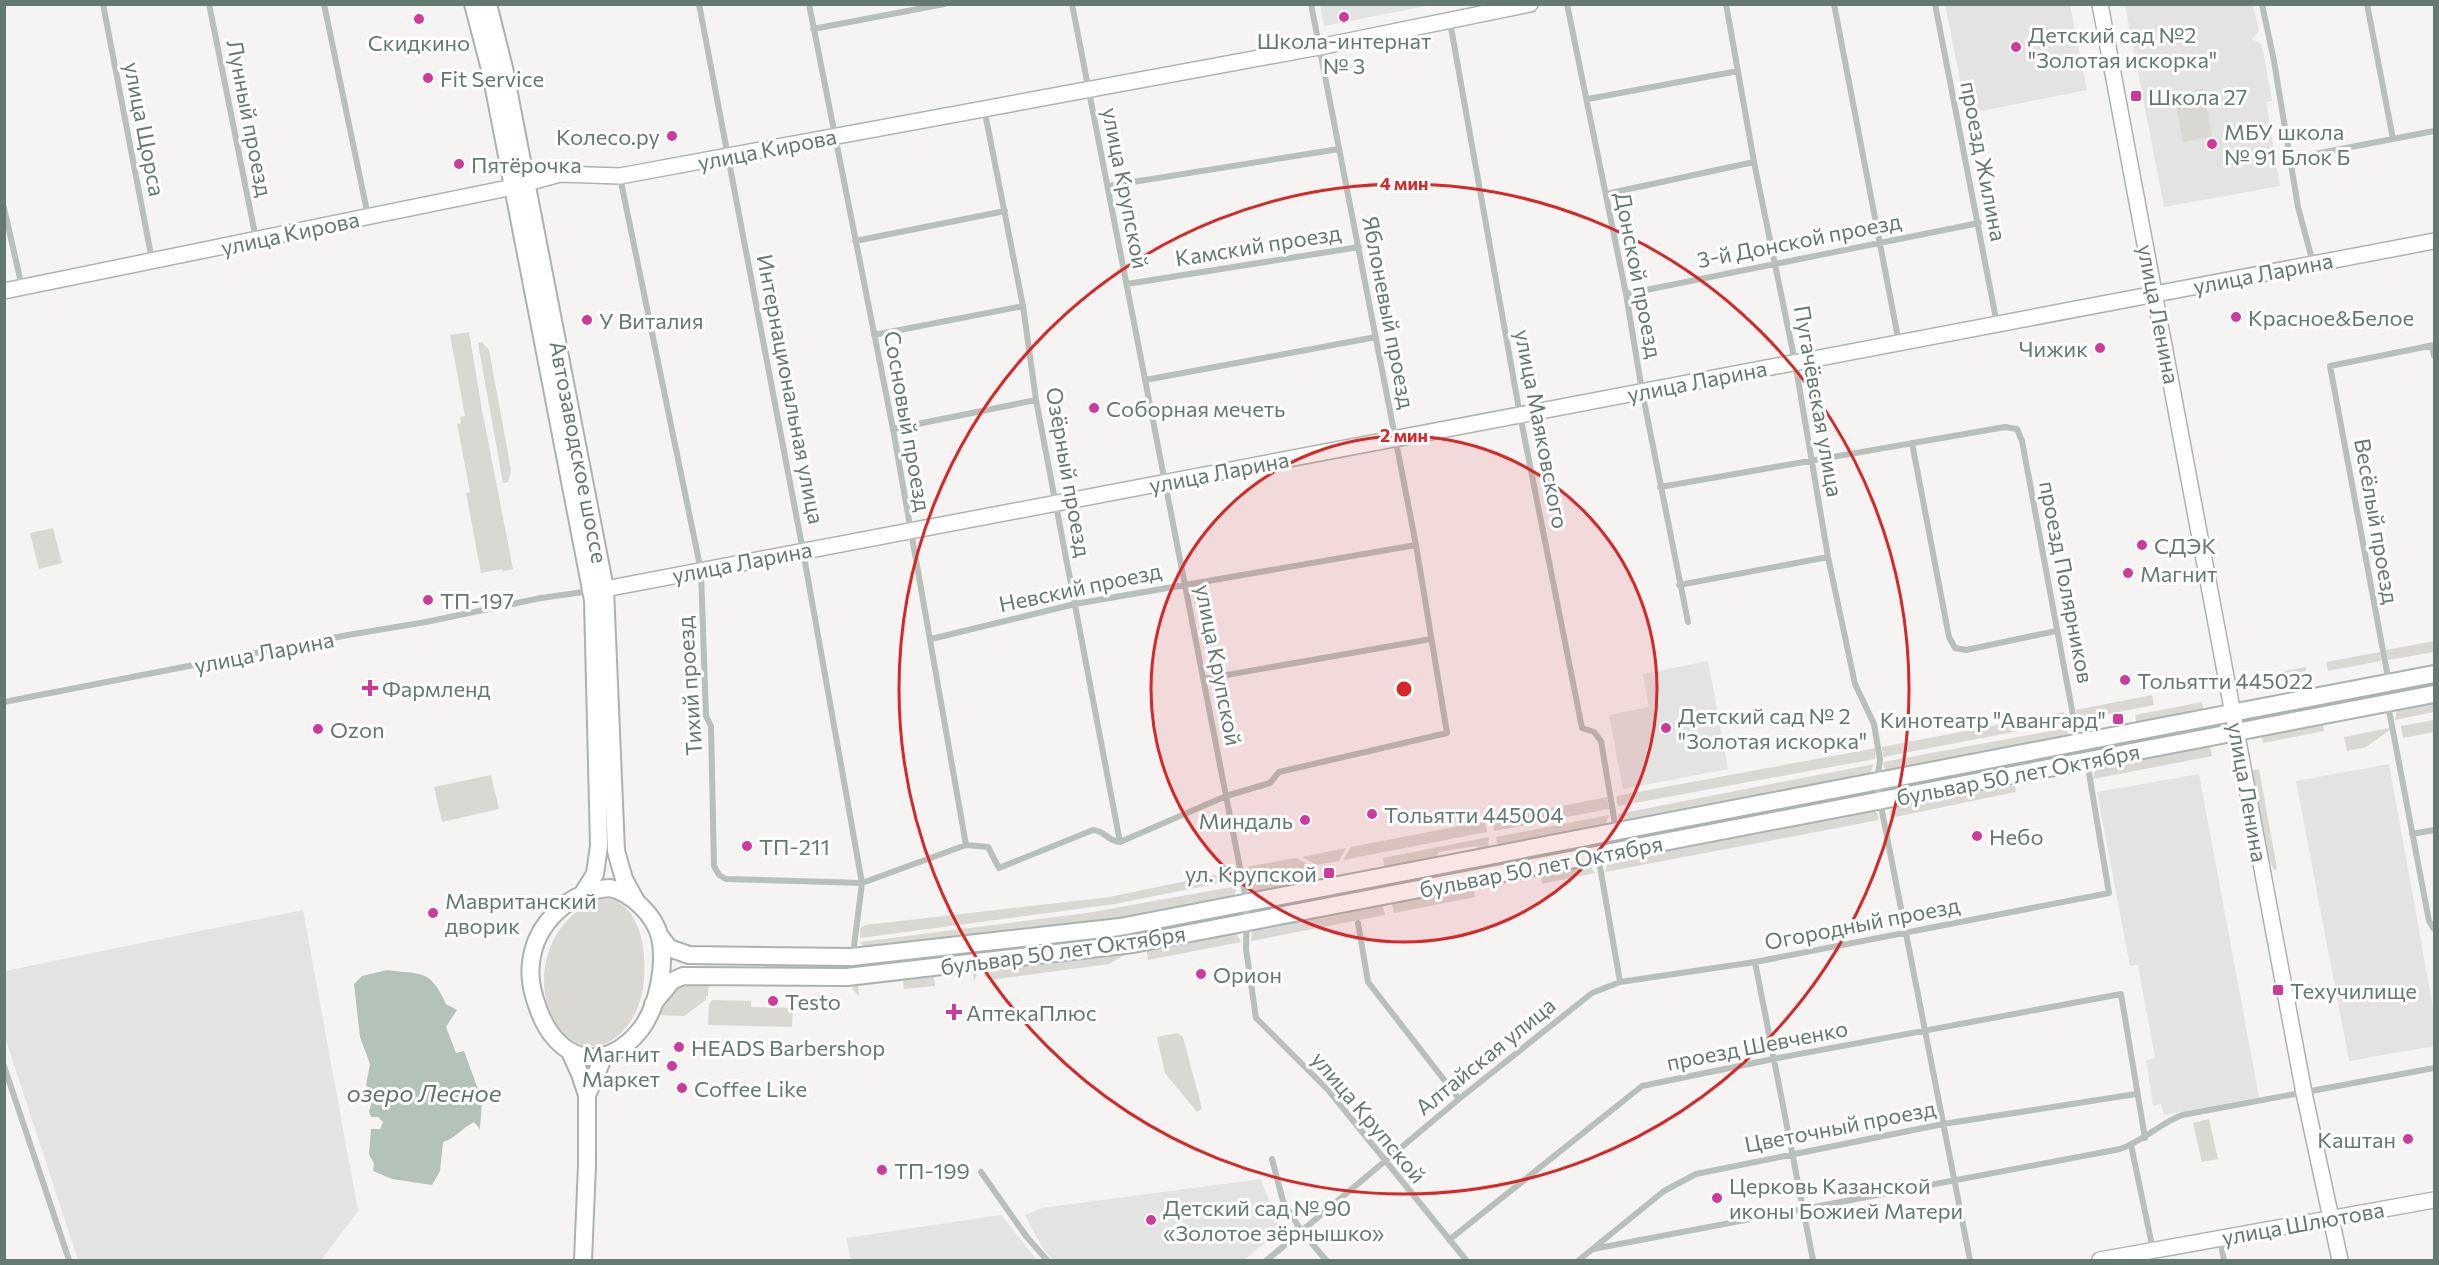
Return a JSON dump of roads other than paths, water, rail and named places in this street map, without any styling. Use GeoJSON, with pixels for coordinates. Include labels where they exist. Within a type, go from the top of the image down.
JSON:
{"type":"FeatureCollection","features":[{"type":"Feature","properties":{"kind":"main road","name":"Автозаводское шоссе"},"geometry":{"type":"LineString","coordinates":[[473,4],[520,185]]}},
{"type":"Feature","properties":{"kind":"main road","name":"Автозаводское шоссе"},"geometry":{"type":"LineString","coordinates":[[488,4],[504,68],[520,185],[598,590],[616,851],[624,879],[636,901]]}},
{"type":"Feature","properties":{"kind":"main road","name":"Автозаводское шоссе"},"geometry":{"type":"LineString","coordinates":[[583,894],[595,874],[598,846],[598,590]]}},
{"type":"Feature","properties":{"kind":"main road","name":"бульвар 50 лет Октября"},"geometry":{"type":"LineString","coordinates":[[660,936],[669,948],[689,955],[852,957],[1120,927],[2434,674]]}},
{"type":"Feature","properties":{"kind":"main road","name":"бульвар 50 лет Октября"},"geometry":{"type":"LineString","coordinates":[[653,1004],[672,981],[683,976],[847,977],[1133,944],[2434,694]]}},
{"type":"Feature","properties":{"kind":"main road"},"geometry":{"type":"LineString","coordinates":[[610,888],[622,891],[636,901],[651,918],[660,936],[660,981],[653,1004],[645,1022],[624,1045],[604,1056],[581,1057],[570,1052],[552,1036],[539,1011],[530,965],[534,949],[543,929],[557,911],[574,897],[596,889],[610,888]]}},
{"type":"Feature","properties":{"kind":"main road"},"geometry":{"type":"LineString","coordinates":[[570,1052],[587,1095],[587,1165],[582,1260]]}},
{"type":"Feature","properties":{"kind":"main road"},"geometry":{"type":"LineString","coordinates":[[587,1095],[604,1056]]}},
{"type":"Feature","properties":{"kind":"street","name":"улица Щорса"},"geometry":{"type":"LineString","coordinates":[[102,4],[152,261]]}},
{"type":"Feature","properties":{"kind":"street","name":"Лунный проезд"},"geometry":{"type":"LineString","coordinates":[[209,4],[256,239]]}},
{"type":"Feature","properties":{"kind":"street"},"geometry":{"type":"LineString","coordinates":[[324,4],[368,217]]}},
{"type":"Feature","properties":{"kind":"street","name":"Интернациональная улица"},"geometry":{"type":"LineString","coordinates":[[699,4],[803,551],[862,883],[852,957]]}},
{"type":"Feature","properties":{"kind":"street","name":"Сосновый проезд"},"geometry":{"type":"LineString","coordinates":[[809,4],[833,136],[893,429],[909,531],[931,639],[966,845]]}},
{"type":"Feature","properties":{"kind":"street"},"geometry":{"type":"LineString","coordinates":[[813,29],[944,4]]}},
{"type":"Feature","properties":{"kind":"street","name":"улица Крупской"},"geometry":{"type":"LineString","coordinates":[[1072,4],[1247,903],[1246,949],[1256,1018],[1329,1091],[1466,1260]]}},
{"type":"Feature","properties":{"kind":"street","name":"Яблоневый проезд"},"geometry":{"type":"LineString","coordinates":[[1227,796],[1270,783],[1279,772],[1447,733],[1416,545],[1311,4]]}},
{"type":"Feature","properties":{"kind":"street","name":"улица Кирова"},"geometry":{"type":"LineString","coordinates":[[4,291],[368,217],[520,185],[560,174],[620,176],[1319,46],[1530,4]]}},
{"type":"Feature","properties":{"kind":"street","name":"Донской проезд"},"geometry":{"type":"LineString","coordinates":[[1567,4],[1588,99],[1626,294],[1660,488],[1688,622]]}},
{"type":"Feature","properties":{"kind":"street","name":"Пугачёвская улица"},"geometry":{"type":"LineString","coordinates":[[1726,4],[1754,162],[1795,362],[1828,557],[1855,684],[1874,724],[1880,760],[1878,781],[1880,801]]}},
{"type":"Feature","properties":{"kind":"street"},"geometry":{"type":"LineString","coordinates":[[1834,4],[1899,343]]}},
{"type":"Feature","properties":{"kind":"street","name":"проезд Жилина"},"geometry":{"type":"LineString","coordinates":[[1935,4],[1997,324]]}},
{"type":"Feature","properties":{"kind":"street","name":"улица Ленина"},"geometry":{"type":"LineString","coordinates":[[2100,4],[2304,1093],[2340,1260]]}},
{"type":"Feature","properties":{"kind":"street"},"geometry":{"type":"LineString","coordinates":[[2262,4],[2274,61],[2289,159],[2313,264]]}},
{"type":"Feature","properties":{"kind":"street"},"geometry":{"type":"LineString","coordinates":[[2367,4],[2393,138]]}},
{"type":"Feature","properties":{"kind":"street","name":"улица Маяковского"},"geometry":{"type":"LineString","coordinates":[[1450,21],[1520,415],[1582,728],[1594,732],[1601,741],[1617,833]]}},
{"type":"Feature","properties":{"kind":"street"},"geometry":{"type":"LineString","coordinates":[[1588,99],[1738,71]]}},
{"type":"Feature","properties":{"kind":"street","name":"Озёрный проезд"},"geometry":{"type":"LineString","coordinates":[[984,107],[1023,306],[1036,400],[1055,503],[1120,842]]}},
{"type":"Feature","properties":{"kind":"street"},"geometry":{"type":"LineString","coordinates":[[2289,159],[2434,131]]}},
{"type":"Feature","properties":{"kind":"street"},"geometry":{"type":"LineString","coordinates":[[1108,186],[1339,149]]}},
{"type":"Feature","properties":{"kind":"street"},"geometry":{"type":"LineString","coordinates":[[1606,194],[1754,162]]}},
{"type":"Feature","properties":{"kind":"street","name":"Тихий проезд"},"geometry":{"type":"LineString","coordinates":[[620,176],[701,571],[706,717],[711,726],[716,872],[726,879],[862,883]]}},
{"type":"Feature","properties":{"kind":"street"},"geometry":{"type":"LineString","coordinates":[[4,208],[22,287]]}},
{"type":"Feature","properties":{"kind":"street"},"geometry":{"type":"LineString","coordinates":[[855,241],[1005,212]]}},
{"type":"Feature","properties":{"kind":"street","name":"3-й Донской проезд"},"geometry":{"type":"LineString","coordinates":[[1626,294],[1774,262],[1978,223]]}},
{"type":"Feature","properties":{"kind":"street","name":"улица Ларина"},"geometry":{"type":"LineString","coordinates":[[4,702],[348,634],[426,622],[541,598],[701,571],[2434,241]]}},
{"type":"Feature","properties":{"kind":"street","name":"Камский проезд"},"geometry":{"type":"LineString","coordinates":[[1127,284],[1359,248]]}},
{"type":"Feature","properties":{"kind":"street"},"geometry":{"type":"LineString","coordinates":[[874,335],[1023,306]]}},
{"type":"Feature","properties":{"kind":"street"},"geometry":{"type":"LineString","coordinates":[[1145,380],[1376,337]]}},
{"type":"Feature","properties":{"kind":"street"},"geometry":{"type":"LineString","coordinates":[[2433,346],[2434,356]]}},
{"type":"Feature","properties":{"kind":"street","name":"Весёлый проезд"},"geometry":{"type":"LineString","coordinates":[[2389,683],[2330,366],[2433,346]]}},
{"type":"Feature","properties":{"kind":"street"},"geometry":{"type":"LineString","coordinates":[[893,429],[1036,400]]}},
{"type":"Feature","properties":{"kind":"street","name":"проезд Полярников"},"geometry":{"type":"LineString","coordinates":[[1912,443],[2005,428],[2017,429],[2022,441],[2056,631],[2079,743]]}},
{"type":"Feature","properties":{"kind":"street"},"geometry":{"type":"LineString","coordinates":[[1660,488],[1912,443],[1949,637],[1955,648],[1966,650],[2056,631]]}},
{"type":"Feature","properties":{"kind":"street","name":"Невский проезд"},"geometry":{"type":"LineString","coordinates":[[931,639],[1075,604],[1185,583],[1416,545]]}},
{"type":"Feature","properties":{"kind":"street"},"geometry":{"type":"LineString","coordinates":[[1679,585],[1828,557]]}},
{"type":"Feature","properties":{"kind":"street"},"geometry":{"type":"LineString","coordinates":[[1204,678],[1431,639]]}},
{"type":"Feature","properties":{"kind":"street"},"geometry":{"type":"LineString","coordinates":[[2388,703],[2429,921],[2434,929]]}},
{"type":"Feature","properties":{"kind":"street","name":"Огородный проезд"},"geometry":{"type":"LineString","coordinates":[[1620,982],[1755,962],[2109,893],[2087,761]]}},
{"type":"Feature","properties":{"kind":"street"},"geometry":{"type":"LineString","coordinates":[[862,883],[966,845],[988,847],[999,868],[1093,830],[1098,830],[1115,842],[1120,842],[1227,796]]}},
{"type":"Feature","properties":{"kind":"street"},"geometry":{"type":"LineString","coordinates":[[1880,801],[1970,1260]]}},
{"type":"Feature","properties":{"kind":"street"},"geometry":{"type":"LineString","coordinates":[[2412,834],[2434,830]]}},
{"type":"Feature","properties":{"kind":"street"},"geometry":{"type":"LineString","coordinates":[[1598,855],[1620,982]]}},
{"type":"Feature","properties":{"kind":"street"},"geometry":{"type":"LineString","coordinates":[[1358,923],[1368,982],[1459,1099]]}},
{"type":"Feature","properties":{"kind":"street"},"geometry":{"type":"LineString","coordinates":[[1755,962],[1813,1260]]}},
{"type":"Feature","properties":{"kind":"street","name":"Алтайская улица"},"geometry":{"type":"LineString","coordinates":[[1267,1260],[1459,1099],[1592,993],[1620,982]]}},
{"type":"Feature","properties":{"kind":"street","name":"проезд Шевченко"},"geometry":{"type":"LineString","coordinates":[[1449,1240],[1642,1086],[1773,1059],[2121,994],[2134,1064],[2136,1094]]}},
{"type":"Feature","properties":{"kind":"street"},"geometry":{"type":"LineString","coordinates":[[4,1066],[69,1260]]}},
{"type":"Feature","properties":{"kind":"street"},"geometry":{"type":"LineString","coordinates":[[1593,1249],[2120,1149],[2145,1138],[2159,1126],[2182,1115],[2434,1068]]}},
{"type":"Feature","properties":{"kind":"street"},"geometry":{"type":"LineString","coordinates":[[2136,1094],[2145,1138]]}},
{"type":"Feature","properties":{"kind":"street","name":"Цветочный проезд"},"geometry":{"type":"LineString","coordinates":[[1579,1260],[1664,1191],[1696,1174],[1943,1124],[2136,1094]]}},
{"type":"Feature","properties":{"kind":"street"},"geometry":{"type":"LineString","coordinates":[[2132,1145],[2153,1251]]}},
{"type":"Feature","properties":{"kind":"street"},"geometry":{"type":"LineString","coordinates":[[1272,1159],[1283,1201],[1302,1232],[1326,1260]]}},
{"type":"Feature","properties":{"kind":"street"},"geometry":{"type":"LineString","coordinates":[[981,1172],[1026,1236],[1047,1260]]}},
{"type":"Feature","properties":{"kind":"street","name":"улица Шлютова"},"geometry":{"type":"LineString","coordinates":[[2100,1260],[2434,1200]]}},
{"type":"Feature","properties":{"kind":"street"},"geometry":{"type":"LineString","coordinates":[[2220,1238],[2224,1260]]}},
{"type":"Feature","properties":{"kind":"water","name":"озеро Лесное"},"geometry":{"type":"Polygon","coordinates":[[[387,970],[423,975],[435,984],[446,1004],[457,1010],[446,1027],[456,1053],[464,1051],[482,1100],[480,1129],[474,1122],[443,1142],[440,1171],[432,1185],[392,1179],[373,1171],[374,1164],[369,1154],[371,1129],[380,1129],[383,1122],[378,1117],[371,1117],[369,1111],[374,1095],[366,1085],[370,1064],[360,1037],[354,984],[362,976],[387,970]]]}},
{"type":"Feature","properties":{"kind":"place","name":"Школа-интернат № 3"},"geometry":{"type":"Point","coordinates":[1344,17]}},
{"type":"Feature","properties":{"kind":"place","name":"Скидкино"},"geometry":{"type":"Point","coordinates":[419,19]}},
{"type":"Feature","properties":{"kind":"place","name":"Детский сад №2 \"Золотая искорка\""},"geometry":{"type":"Point","coordinates":[2016,47]}},
{"type":"Feature","properties":{"kind":"place","name":"Fit Service"},"geometry":{"type":"Point","coordinates":[428,78]}},
{"type":"Feature","properties":{"kind":"place","name":"Школа 27"},"geometry":{"type":"Point","coordinates":[2136,96]}},
{"type":"Feature","properties":{"kind":"place","name":"Колесо.ру"},"geometry":{"type":"Point","coordinates":[672,136]}},
{"type":"Feature","properties":{"kind":"place","name":"МБУ школа № 91 Блок Б"},"geometry":{"type":"Point","coordinates":[2212,144]}},
{"type":"Feature","properties":{"kind":"place","name":"Пятёрочка"},"geometry":{"type":"Point","coordinates":[459,164]}},
{"type":"Feature","properties":{"kind":"place","name":"Красное&Белое"},"geometry":{"type":"Point","coordinates":[2236,317]}},
{"type":"Feature","properties":{"kind":"place","name":"У Виталия"},"geometry":{"type":"Point","coordinates":[587,320]}},
{"type":"Feature","properties":{"kind":"place","name":"Чижик"},"geometry":{"type":"Point","coordinates":[2100,348]}},
{"type":"Feature","properties":{"kind":"place","name":"Cоборная мечеть"},"geometry":{"type":"Point","coordinates":[1094,408]}},
{"type":"Feature","properties":{"kind":"place","name":"СДЭК"},"geometry":{"type":"Point","coordinates":[2142,545]}},
{"type":"Feature","properties":{"kind":"place","name":"Магнит"},"geometry":{"type":"Point","coordinates":[2128,573]}},
{"type":"Feature","properties":{"kind":"place","name":"ТП-197"},"geometry":{"type":"Point","coordinates":[428,600]}},
{"type":"Feature","properties":{"kind":"place","name":"Тольятти 445022"},"geometry":{"type":"Point","coordinates":[2125,680]}},
{"type":"Feature","properties":{"kind":"place","name":"Фармленд"},"geometry":{"type":"Point","coordinates":[370,688]}},
{"type":"Feature","properties":{"kind":"place","name":"Кинотеатр \"Авангард\""},"geometry":{"type":"Point","coordinates":[2118,719]}},
{"type":"Feature","properties":{"kind":"place","name":"Детский сад № 2 \"Золотая искорка\""},"geometry":{"type":"Point","coordinates":[1666,728]}},
{"type":"Feature","properties":{"kind":"place","name":"Ozon"},"geometry":{"type":"Point","coordinates":[318,729]}},
{"type":"Feature","properties":{"kind":"place","name":"Тольятти 445004"},"geometry":{"type":"Point","coordinates":[1372,814]}},
{"type":"Feature","properties":{"kind":"place","name":"Миндаль"},"geometry":{"type":"Point","coordinates":[1305,820]}},
{"type":"Feature","properties":{"kind":"place","name":"Небо"},"geometry":{"type":"Point","coordinates":[1977,836]}},
{"type":"Feature","properties":{"kind":"place","name":"ТП-211"},"geometry":{"type":"Point","coordinates":[747,846]}},
{"type":"Feature","properties":{"kind":"place","name":"ул. Крупской"},"geometry":{"type":"Point","coordinates":[1329,873]}},
{"type":"Feature","properties":{"kind":"place","name":"Мавританский дворик"},"geometry":{"type":"Point","coordinates":[433,913]}},
{"type":"Feature","properties":{"kind":"place","name":"Орион"},"geometry":{"type":"Point","coordinates":[1201,974]}},
{"type":"Feature","properties":{"kind":"place","name":"Техучилище"},"geometry":{"type":"Point","coordinates":[2278,990]}},
{"type":"Feature","properties":{"kind":"place","name":"Testo"},"geometry":{"type":"Point","coordinates":[773,1001]}},
{"type":"Feature","properties":{"kind":"place","name":"АптекаПлюс"},"geometry":{"type":"Point","coordinates":[954,1012]}},
{"type":"Feature","properties":{"kind":"place","name":"HEADS Barbershop"},"geometry":{"type":"Point","coordinates":[679,1047]}},
{"type":"Feature","properties":{"kind":"place","name":"Магнит Маркет"},"geometry":{"type":"Point","coordinates":[672,1066]}},
{"type":"Feature","properties":{"kind":"place","name":"Coffee Like"},"geometry":{"type":"Point","coordinates":[682,1088]}},
{"type":"Feature","properties":{"kind":"place","name":"Каштан"},"geometry":{"type":"Point","coordinates":[2408,1139]}},
{"type":"Feature","properties":{"kind":"place","name":"ТП-199"},"geometry":{"type":"Point","coordinates":[882,1170]}},
{"type":"Feature","properties":{"kind":"place","name":"Церковь Казанской иконы Божией Матери"},"geometry":{"type":"Point","coordinates":[1717,1198]}},
{"type":"Feature","properties":{"kind":"place","name":"Детский сад № 90 «Золотое зёрнышко»"},"geometry":{"type":"Point","coordinates":[1151,1220]}}]}
